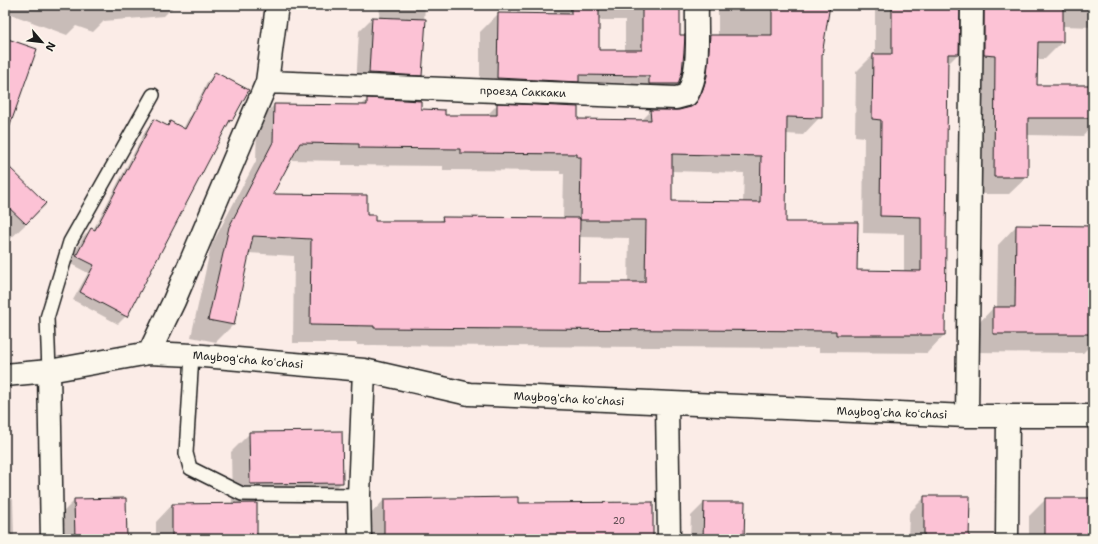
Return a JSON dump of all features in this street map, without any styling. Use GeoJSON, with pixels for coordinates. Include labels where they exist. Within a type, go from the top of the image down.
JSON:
{"type":"FeatureCollection","features":[{"type":"Feature","properties":{"kind":"street"},"geometry":{"type":"LineString","coordinates":[[149,353],[174,301],[267,82],[277,5]]}},
{"type":"Feature","properties":{"kind":"street","name":"проезд Саккаки"},"geometry":{"type":"LineString","coordinates":[[267,82],[676,98],[687,95],[696,72],[697,5]]}},
{"type":"Feature","properties":{"kind":"street"},"geometry":{"type":"LineString","coordinates":[[967,416],[972,5]]}},
{"type":"Feature","properties":{"kind":"street","name":"Maybogʻcha koʻchasi"},"geometry":{"type":"LineString","coordinates":[[5,375],[49,371],[149,353],[192,355],[364,370],[469,394],[667,404],[967,416],[1093,416]]}},
{"type":"Feature","properties":{"kind":"street"},"geometry":{"type":"LineString","coordinates":[[360,539],[359,495],[364,370]]}},
{"type":"Feature","properties":{"kind":"street"},"geometry":{"type":"LineString","coordinates":[[49,371],[52,539]]}},
{"type":"Feature","properties":{"kind":"street"},"geometry":{"type":"LineString","coordinates":[[667,404],[669,539]]}},
{"type":"Feature","properties":{"kind":"street"},"geometry":{"type":"LineString","coordinates":[[1007,539],[1008,416]]}},
{"type":"Feature","properties":{"kind":"lane"},"geometry":{"type":"LineString","coordinates":[[49,371],[47,318],[70,242],[153,95]]}},
{"type":"Feature","properties":{"kind":"lane"},"geometry":{"type":"LineString","coordinates":[[192,355],[186,453],[190,468],[242,494],[359,495]]}},
{"type":"Feature","properties":{"kind":"building"},"geometry":{"type":"Polygon","coordinates":[[[571,5],[599,5],[599,50],[642,50],[642,5],[680,5],[680,35],[685,35],[682,72],[678,84],[649,84],[649,76],[579,75],[579,82],[497,78],[498,13],[571,14],[571,5]]]}},
{"type":"Feature","properties":{"kind":"building"},"geometry":{"type":"Polygon","coordinates":[[[772,5],[830,5],[822,55],[822,118],[787,117],[786,222],[858,222],[857,270],[921,271],[921,217],[880,216],[881,120],[872,119],[873,54],[892,54],[892,5],[960,5],[959,54],[948,54],[945,335],[836,335],[836,331],[374,328],[374,326],[310,325],[311,239],[253,236],[234,325],[208,320],[229,227],[273,142],[274,104],[367,105],[367,98],[421,101],[421,109],[445,110],[445,115],[497,115],[497,103],[578,107],[578,119],[651,120],[650,110],[679,110],[691,107],[698,100],[707,76],[710,35],[772,35],[772,5]],[[300,143],[273,194],[367,195],[367,215],[375,215],[375,221],[443,221],[442,217],[580,218],[579,282],[645,282],[646,220],[580,220],[581,157],[577,157],[577,154],[460,153],[460,149],[359,148],[359,144],[300,143]],[[672,154],[672,201],[760,202],[761,156],[672,154]]]}},
{"type":"Feature","properties":{"kind":"building"},"geometry":{"type":"Polygon","coordinates":[[[984,5],[1063,5],[1063,42],[1038,42],[1037,85],[1093,85],[1093,118],[1028,118],[1028,177],[994,177],[995,56],[984,55],[984,5]]]}},
{"type":"Feature","properties":{"kind":"building"},"geometry":{"type":"Polygon","coordinates":[[[372,17],[426,19],[422,76],[369,73],[372,17]]]}},
{"type":"Feature","properties":{"kind":"building"},"geometry":{"type":"Polygon","coordinates":[[[5,38],[37,49],[8,131],[5,131],[5,38]]]}},
{"type":"Feature","properties":{"kind":"building"},"geometry":{"type":"Polygon","coordinates":[[[215,72],[249,90],[232,121],[230,120],[127,317],[80,292],[94,265],[76,256],[91,228],[95,230],[154,119],[168,126],[170,121],[185,129],[215,72]]]}},
{"type":"Feature","properties":{"kind":"building"},"geometry":{"type":"Polygon","coordinates":[[[5,163],[46,203],[26,224],[5,204],[5,163]]]}},
{"type":"Feature","properties":{"kind":"building"},"geometry":{"type":"Polygon","coordinates":[[[1016,225],[1093,226],[1093,334],[993,334],[993,307],[1015,307],[1016,225]]]}},
{"type":"Feature","properties":{"kind":"building"},"geometry":{"type":"Polygon","coordinates":[[[342,431],[343,483],[250,484],[249,432],[342,431]]]}},
{"type":"Feature","properties":{"kind":"building"},"geometry":{"type":"Polygon","coordinates":[[[924,496],[970,496],[969,539],[924,539],[924,496]]]}},
{"type":"Feature","properties":{"kind":"building"},"geometry":{"type":"Polygon","coordinates":[[[518,497],[518,503],[653,502],[653,539],[384,539],[384,499],[518,497]]]}},
{"type":"Feature","properties":{"kind":"building"},"geometry":{"type":"Polygon","coordinates":[[[126,498],[127,539],[75,539],[74,499],[126,498]]]}},
{"type":"Feature","properties":{"kind":"building"},"geometry":{"type":"Polygon","coordinates":[[[1045,498],[1093,498],[1093,521],[1088,521],[1088,539],[1045,539],[1045,498]]]}},
{"type":"Feature","properties":{"kind":"building"},"geometry":{"type":"Polygon","coordinates":[[[704,502],[745,502],[744,539],[703,539],[704,502]]]}},
{"type":"Feature","properties":{"kind":"building"},"geometry":{"type":"Polygon","coordinates":[[[257,503],[257,539],[172,539],[172,504],[257,503]]]}}]}
